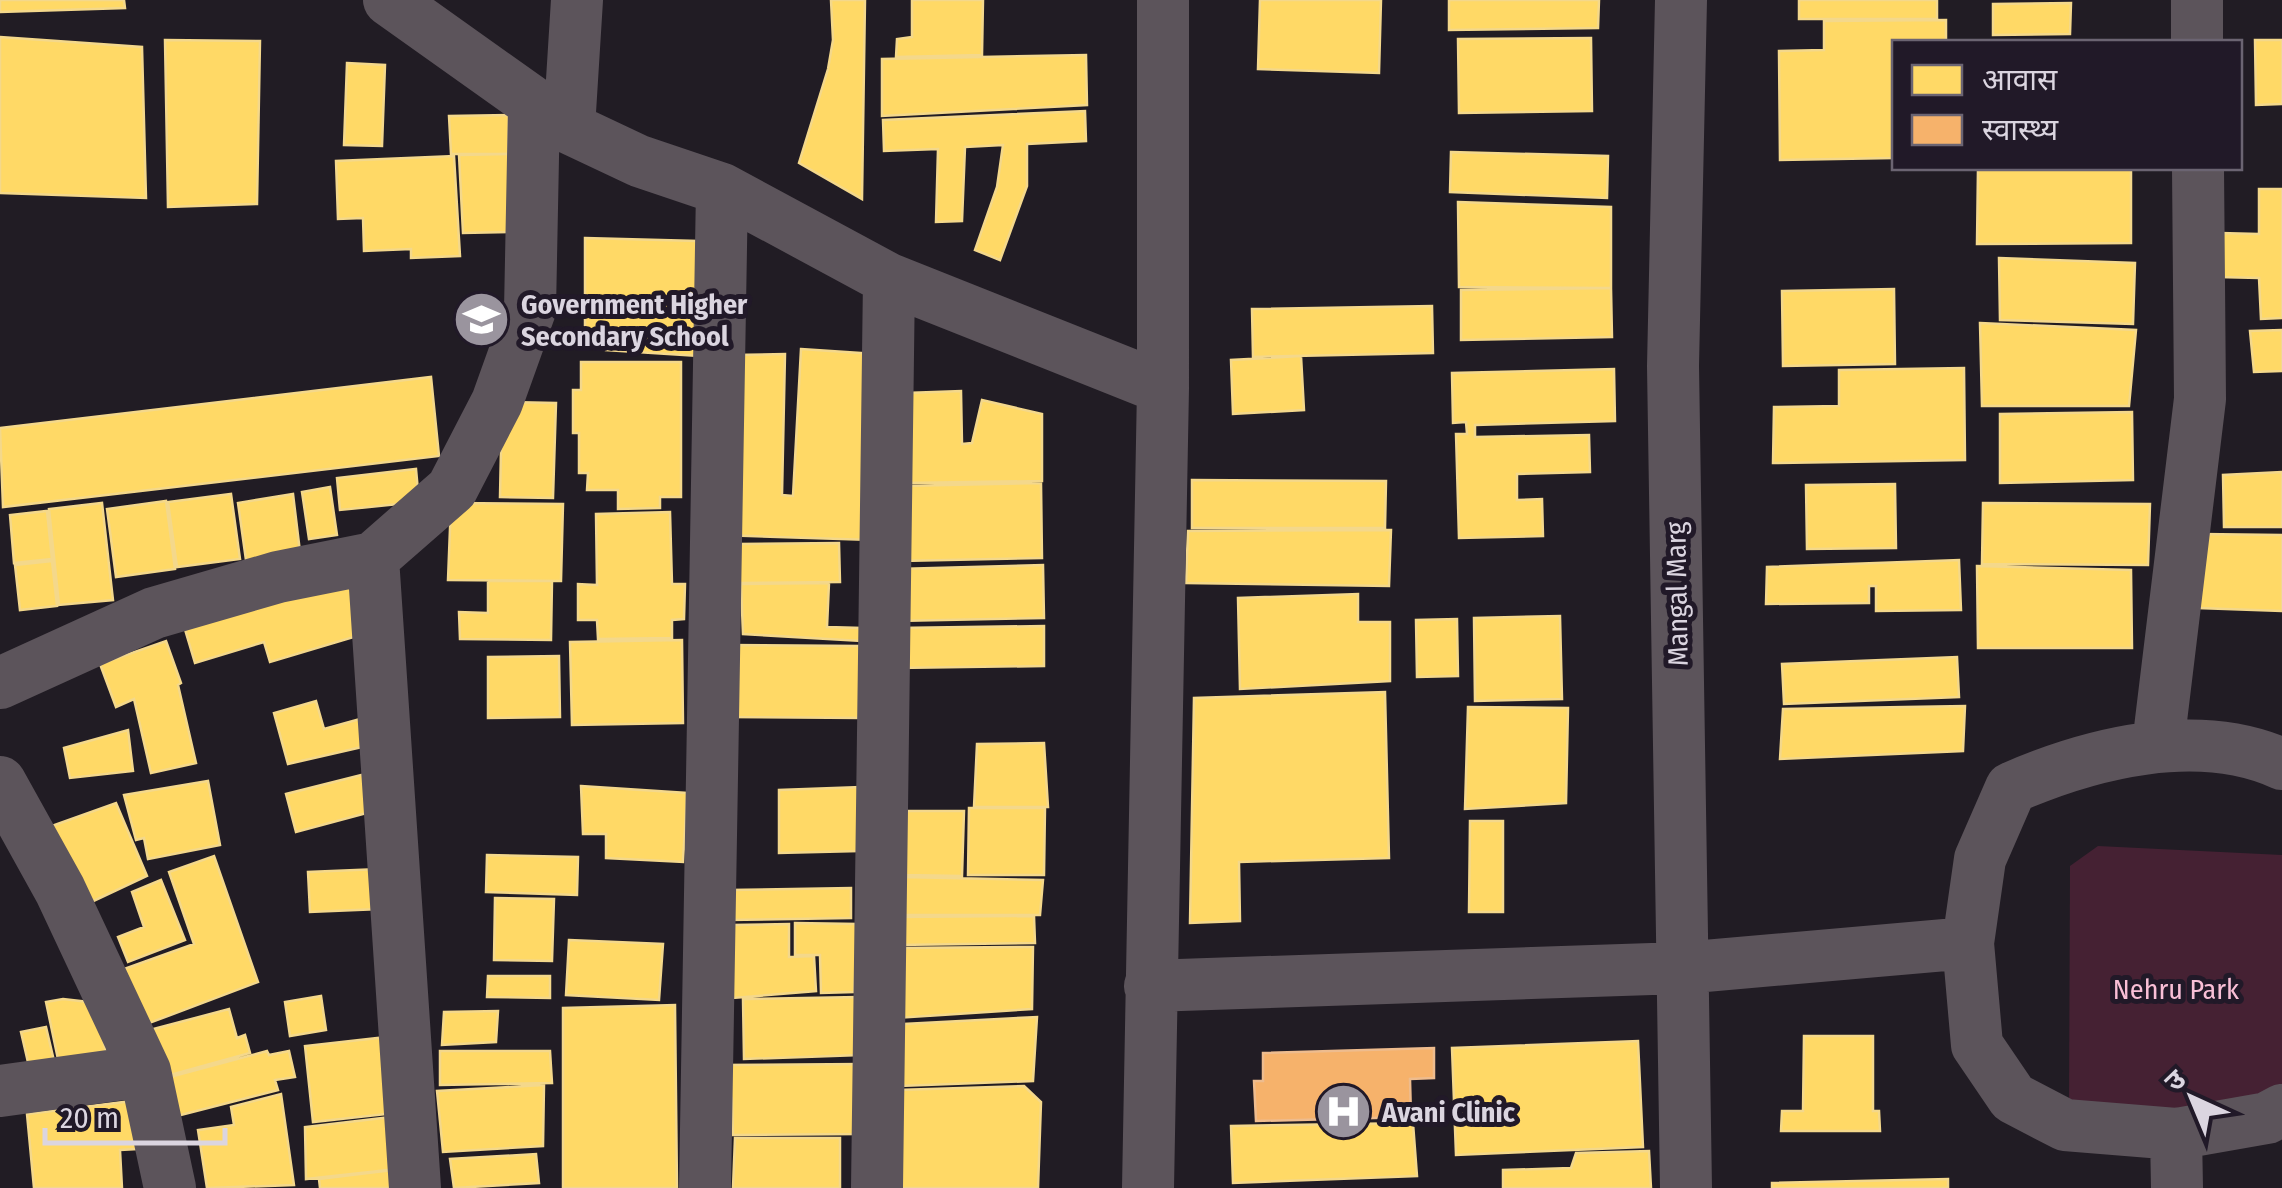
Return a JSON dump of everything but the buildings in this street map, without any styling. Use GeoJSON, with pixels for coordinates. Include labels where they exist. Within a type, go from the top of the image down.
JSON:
{"type":"FeatureCollection","features":[{"type":"Feature","properties":{"kind":"street"},"geometry":{"type":"LineString","coordinates":[[389,0],[551,118],[640,160],[722,189],[889,278],[1164,388]]}},
{"type":"Feature","properties":{"kind":"street"},"geometry":{"type":"LineString","coordinates":[[0,683],[154,613],[278,577],[373,558],[452,490],[504,384],[530,310],[551,118],[578,0]]}},
{"type":"Feature","properties":{"kind":"street"},"geometry":{"type":"LineString","coordinates":[[1148,1188],[1164,388],[1163,0]]}},
{"type":"Feature","properties":{"kind":"street","name":"Mangal Marg"},"geometry":{"type":"LineString","coordinates":[[1680,0],[1674,366],[1686,1188]]}},
{"type":"Feature","properties":{"kind":"street"},"geometry":{"type":"LineString","coordinates":[[2196,0],[2197,40]]}},
{"type":"Feature","properties":{"kind":"street"},"geometry":{"type":"LineString","coordinates":[[2158,745],[2200,399],[2198,170]]}},
{"type":"Feature","properties":{"kind":"street"},"geometry":{"type":"LineString","coordinates":[[705,1188],[722,189]]}},
{"type":"Feature","properties":{"kind":"street"},"geometry":{"type":"LineString","coordinates":[[877,1188],[889,278]]}},
{"type":"Feature","properties":{"kind":"street"},"geometry":{"type":"LineString","coordinates":[[373,558],[415,1188]]}},
{"type":"Feature","properties":{"kind":"street"},"geometry":{"type":"LineString","coordinates":[[2282,764],[2260,754],[2158,745],[2068,763],[2010,788],[1980,859],[1968,942],[1977,1045],[2013,1098],[2065,1125],[2176,1134],[2268,1118],[2282,1110]]}},
{"type":"Feature","properties":{"kind":"street"},"geometry":{"type":"LineString","coordinates":[[0,782],[60,890],[144,1071],[170,1188]]}},
{"type":"Feature","properties":{"kind":"street"},"geometry":{"type":"LineString","coordinates":[[1150,986],[1682,968],[1968,942]]}},
{"type":"Feature","properties":{"kind":"street"},"geometry":{"type":"LineString","coordinates":[[0,1091],[144,1071]]}},
{"type":"Feature","properties":{"kind":"street"},"geometry":{"type":"LineString","coordinates":[[2176,1134],[2177,1188]]}},
{"type":"Feature","properties":{"kind":"green space","name":"Nehru Park"},"geometry":{"type":"Polygon","coordinates":[[[2098,846],[2282,855],[2282,1124],[2069,1111],[2070,866],[2098,846]]]}},
{"type":"Feature","properties":{"kind":"place","name":"Government Higher Secondary School"},"geometry":{"type":"Point","coordinates":[482,320]}},
{"type":"Feature","properties":{"kind":"place","name":"Avani Clinic"},"geometry":{"type":"Point","coordinates":[1343,1112]}}]}
